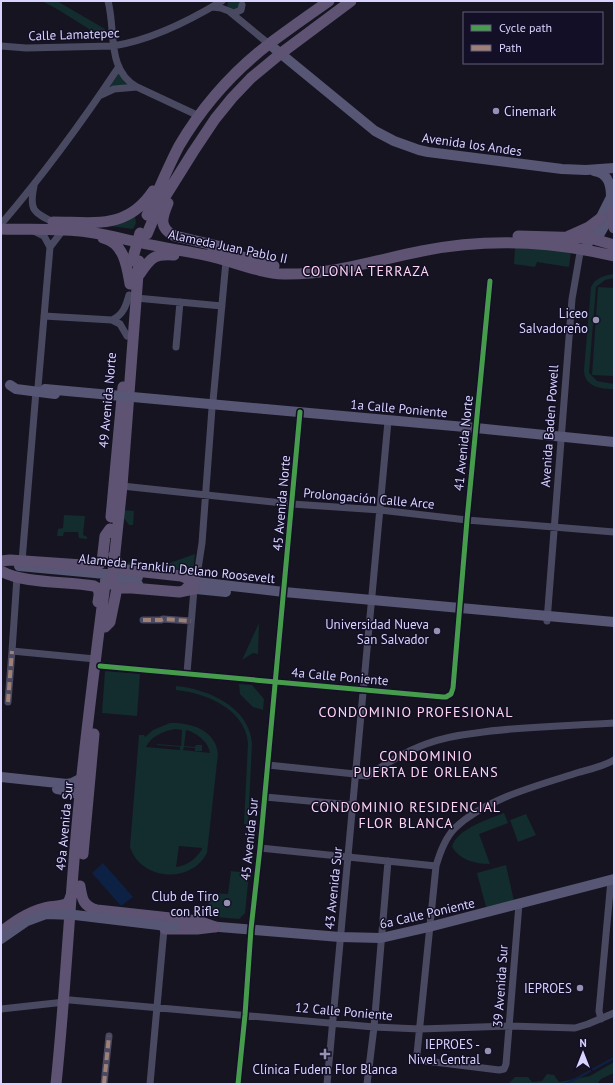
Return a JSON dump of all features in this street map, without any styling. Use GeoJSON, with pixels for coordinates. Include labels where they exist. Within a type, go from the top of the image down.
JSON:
{"type":"FeatureCollection","features":[{"type":"Feature","properties":{"kind":"main road"},"geometry":{"type":"LineString","coordinates":[[53,222],[114,221],[132,213],[146,201],[164,176],[180,146],[199,116],[233,77],[269,44],[329,1]]}},
{"type":"Feature","properties":{"kind":"main road"},"geometry":{"type":"LineString","coordinates":[[156,205],[178,177],[208,129],[232,98],[251,78],[349,2]]}},
{"type":"Feature","properties":{"kind":"main road"},"geometry":{"type":"LineString","coordinates":[[156,205],[164,176]]}},
{"type":"Feature","properties":{"kind":"main road"},"geometry":{"type":"LineString","coordinates":[[133,289],[148,261],[159,254],[226,258],[222,247],[175,236],[167,231],[162,221],[163,215],[178,177]]}},
{"type":"Feature","properties":{"kind":"main road","name":"49 Avenida Norte"},"geometry":{"type":"LineString","coordinates":[[127,384],[127,336],[136,261],[144,233],[156,205]]}},
{"type":"Feature","properties":{"kind":"main road"},"geometry":{"type":"LineString","coordinates":[[614,211],[614,228]]}},
{"type":"Feature","properties":{"kind":"main road"},"geometry":{"type":"LineString","coordinates":[[571,237],[601,218]]}},
{"type":"Feature","properties":{"kind":"main road","name":"Alameda Juan Pablo II"},"geometry":{"type":"LineString","coordinates":[[1,225],[53,222],[95,226],[226,258],[249,267],[282,274],[326,272],[423,250],[462,244],[526,243],[614,245]]}},
{"type":"Feature","properties":{"kind":"main road","name":"Alameda Juan Pablo II"},"geometry":{"type":"LineString","coordinates":[[1,225],[30,230],[63,230],[102,234],[274,266],[306,267],[342,263],[429,243],[461,238],[500,236],[571,237],[614,256]]}},
{"type":"Feature","properties":{"kind":"main road"},"geometry":{"type":"LineString","coordinates":[[63,230],[108,239],[114,243],[124,257],[133,289]]}},
{"type":"Feature","properties":{"kind":"main road","name":"49 Avenida Norte"},"geometry":{"type":"LineString","coordinates":[[109,571],[110,529],[124,417],[133,289]]}},
{"type":"Feature","properties":{"kind":"main road","name":"49 Avenida Norte"},"geometry":{"type":"LineString","coordinates":[[109,571],[114,555],[122,486],[124,417]]}},
{"type":"Feature","properties":{"kind":"main road"},"geometry":{"type":"LineString","coordinates":[[1,563],[22,561],[97,566],[102,562],[105,536],[110,529]]}},
{"type":"Feature","properties":{"kind":"main road"},"geometry":{"type":"LineString","coordinates":[[114,555],[119,566],[126,570],[181,576],[195,586]]}},
{"type":"Feature","properties":{"kind":"main road"},"geometry":{"type":"LineString","coordinates":[[1,571],[17,577],[96,587],[99,593],[96,619],[102,627],[110,622],[117,588],[179,592],[195,586]]}},
{"type":"Feature","properties":{"kind":"main road","name":"49a Avenida Sur"},"geometry":{"type":"LineString","coordinates":[[76,887],[98,662],[109,571]]}},
{"type":"Feature","properties":{"kind":"main road","name":"49a Avenida Sur"},"geometry":{"type":"LineString","coordinates":[[61,1084],[74,920],[80,795],[98,662]]}},
{"type":"Feature","properties":{"kind":"main road"},"geometry":{"type":"LineString","coordinates":[[76,887],[83,900],[90,908],[97,910],[198,920],[215,927]]}},
{"type":"Feature","properties":{"kind":"main road"},"geometry":{"type":"LineString","coordinates":[[1,942],[35,920],[60,910],[70,900],[76,887]]}},
{"type":"Feature","properties":{"kind":"main road"},"geometry":{"type":"LineString","coordinates":[[1,933],[16,920],[42,908],[60,910],[68,919],[74,920],[91,920],[164,929],[197,929],[215,927]]}},
{"type":"Feature","properties":{"kind":"main road"},"geometry":{"type":"LineString","coordinates":[[90,908],[86,911],[86,915],[91,920]]}},
{"type":"Feature","properties":{"kind":"main road","name":"49a Avenida Sur"},"geometry":{"type":"LineString","coordinates":[[56,1084],[67,1001]]}},
{"type":"Feature","properties":{"kind":"street"},"geometry":{"type":"LineString","coordinates":[[108,1],[118,68],[127,80],[137,87],[199,116]]}},
{"type":"Feature","properties":{"kind":"street","name":"Calle Lamatepec"},"geometry":{"type":"LineString","coordinates":[[1,46],[26,48],[114,46],[136,41],[177,26],[222,1]]}},
{"type":"Feature","properties":{"kind":"street"},"geometry":{"type":"LineString","coordinates":[[225,1],[225,5],[229,12]]}},
{"type":"Feature","properties":{"kind":"street"},"geometry":{"type":"LineString","coordinates":[[213,7],[236,13],[240,10],[243,3]]}},
{"type":"Feature","properties":{"kind":"street"},"geometry":{"type":"LineString","coordinates":[[243,3],[243,16],[247,27]]}},
{"type":"Feature","properties":{"kind":"street","name":"Avenida los Andes"},"geometry":{"type":"LineString","coordinates":[[229,12],[362,120],[381,134],[394,141],[428,152],[505,162],[586,170],[614,168]]}},
{"type":"Feature","properties":{"kind":"street"},"geometry":{"type":"LineString","coordinates":[[1,225],[35,184],[118,68]]}},
{"type":"Feature","properties":{"kind":"street"},"geometry":{"type":"LineString","coordinates":[[99,96],[114,89],[137,87]]}},
{"type":"Feature","properties":{"kind":"street","name":"Avenida Baden Powell"},"geometry":{"type":"LineString","coordinates":[[547,618],[572,300],[589,245],[610,197],[611,187],[610,181],[603,173],[586,170]]}},
{"type":"Feature","properties":{"kind":"street"},"geometry":{"type":"LineString","coordinates":[[35,184],[32,197],[34,209],[38,215],[53,222]]}},
{"type":"Feature","properties":{"kind":"street"},"geometry":{"type":"LineString","coordinates":[[589,245],[614,211]]}},
{"type":"Feature","properties":{"kind":"street"},"geometry":{"type":"LineString","coordinates":[[30,230],[41,234],[50,247]]}},
{"type":"Feature","properties":{"kind":"street"},"geometry":{"type":"LineString","coordinates":[[22,561],[40,389],[50,247],[63,230]]}},
{"type":"Feature","properties":{"kind":"street"},"geometry":{"type":"LineString","coordinates":[[187,673],[195,586],[202,543],[212,404],[226,258]]}},
{"type":"Feature","properties":{"kind":"street","name":"41 Avenida Norte"},"geometry":{"type":"LineString","coordinates":[[453,688],[467,520],[490,281]]}},
{"type":"Feature","properties":{"kind":"street"},"geometry":{"type":"LineString","coordinates":[[112,320],[122,314],[133,289],[180,302],[222,306]]}},
{"type":"Feature","properties":{"kind":"street"},"geometry":{"type":"LineString","coordinates":[[176,347],[180,302]]}},
{"type":"Feature","properties":{"kind":"street"},"geometry":{"type":"LineString","coordinates":[[44,316],[112,320],[120,324],[127,336]]}},
{"type":"Feature","properties":{"kind":"street"},"geometry":{"type":"LineString","coordinates":[[127,384],[138,398],[124,417],[115,396],[127,384]]}},
{"type":"Feature","properties":{"kind":"street","name":"1a Calle Poniente"},"geometry":{"type":"LineString","coordinates":[[6,385],[614,442]]}},
{"type":"Feature","properties":{"kind":"street","name":"1a Calle Poniente"},"geometry":{"type":"LineString","coordinates":[[40,389],[45,386],[115,396]]}},
{"type":"Feature","properties":{"kind":"street","name":"1a Calle Poniente"},"geometry":{"type":"LineString","coordinates":[[138,398],[212,404],[265,406],[277,411]]}},
{"type":"Feature","properties":{"kind":"street","name":"45 Avenida Norte"},"geometry":{"type":"LineString","coordinates":[[283,594],[300,412]]}},
{"type":"Feature","properties":{"kind":"street","name":"43 Avenida Sur"},"geometry":{"type":"LineString","coordinates":[[327,1084],[388,421]]}},
{"type":"Feature","properties":{"kind":"street","name":"Prolongación Calle Arce"},"geometry":{"type":"LineString","coordinates":[[122,486],[206,496],[380,510],[467,520],[614,532]]}},
{"type":"Feature","properties":{"kind":"street","name":"Alameda Franklin Delano Roosevelt"},"geometry":{"type":"LineString","coordinates":[[1,563],[195,586]]}},
{"type":"Feature","properties":{"kind":"street","name":"Alameda Franklin Delano Roosevelt"},"geometry":{"type":"LineString","coordinates":[[1,571],[195,586],[547,618],[614,622]]}},
{"type":"Feature","properties":{"kind":"street"},"geometry":{"type":"LineString","coordinates":[[8,702],[17,577]]}},
{"type":"Feature","properties":{"kind":"street","name":"45 Avenida Sur"},"geometry":{"type":"LineString","coordinates":[[238,1084],[245,1015],[251,929],[265,797],[283,594]]}},
{"type":"Feature","properties":{"kind":"street","name":"Alameda Franklin Delano Roosevelt"},"geometry":{"type":"LineString","coordinates":[[547,618],[614,627]]}},
{"type":"Feature","properties":{"kind":"street"},"geometry":{"type":"LineString","coordinates":[[144,620],[163,619],[191,621]]}},
{"type":"Feature","properties":{"kind":"street","name":"4a Calle Poniente"},"geometry":{"type":"LineString","coordinates":[[12,652],[187,673],[446,697],[451,694],[453,688]]}},
{"type":"Feature","properties":{"kind":"street"},"geometry":{"type":"LineString","coordinates":[[268,765],[367,776],[392,760],[412,750],[432,742],[457,736],[505,729],[614,723]]}},
{"type":"Feature","properties":{"kind":"street"},"geometry":{"type":"LineString","coordinates":[[420,1029],[436,866],[440,852],[451,833],[470,815],[489,805],[537,786],[613,761]]}},
{"type":"Feature","properties":{"kind":"street"},"geometry":{"type":"LineString","coordinates":[[1,777],[67,784],[82,778]]}},
{"type":"Feature","properties":{"kind":"street"},"geometry":{"type":"LineString","coordinates":[[1,784],[66,790],[80,795]]}},
{"type":"Feature","properties":{"kind":"street"},"geometry":{"type":"LineString","coordinates":[[265,797],[353,805]]}},
{"type":"Feature","properties":{"kind":"street"},"geometry":{"type":"LineString","coordinates":[[260,848],[436,866]]}},
{"type":"Feature","properties":{"kind":"street"},"geometry":{"type":"LineString","coordinates":[[367,1084],[374,1027],[388,861]]}},
{"type":"Feature","properties":{"kind":"street"},"geometry":{"type":"LineString","coordinates":[[601,1018],[599,1011],[613,879]]}},
{"type":"Feature","properties":{"kind":"street","name":"6a Calle Poniente"},"geometry":{"type":"LineString","coordinates":[[74,920],[194,925],[340,937],[381,938],[613,879]]}},
{"type":"Feature","properties":{"kind":"street","name":"39 Avenida Sur"},"geometry":{"type":"LineString","coordinates":[[420,1029],[417,1054],[418,1060],[499,1070],[504,1069],[506,1064],[510,1026],[519,904]]}},
{"type":"Feature","properties":{"kind":"street"},"geometry":{"type":"LineString","coordinates":[[1,933],[38,912],[54,910],[74,920]]}},
{"type":"Feature","properties":{"kind":"street"},"geometry":{"type":"LineString","coordinates":[[1,939],[22,923],[36,917],[53,914],[74,920]]}},
{"type":"Feature","properties":{"kind":"street"},"geometry":{"type":"LineString","coordinates":[[150,1084],[164,929]]}},
{"type":"Feature","properties":{"kind":"street","name":"12 Calle Poniente"},"geometry":{"type":"LineString","coordinates":[[1,1009],[67,1001],[374,1027],[420,1029],[510,1026],[574,1028],[614,1013]]}},
{"type":"Feature","properties":{"kind":"street"},"geometry":{"type":"LineString","coordinates":[[104,1084],[109,1036]]}},
{"type":"Feature","properties":{"kind":"green space"},"geometry":{"type":"Polygon","coordinates":[[[42,1],[57,1],[105,29],[105,31],[101,34],[89,35],[89,29],[42,1]]]}},
{"type":"Feature","properties":{"kind":"green space"},"geometry":{"type":"Polygon","coordinates":[[[228,1],[239,1],[239,8],[235,11],[227,7],[228,1]]]}},
{"type":"Feature","properties":{"kind":"green space"},"geometry":{"type":"Polygon","coordinates":[[[118,71],[130,85],[117,85],[108,88],[118,71]]]}},
{"type":"Feature","properties":{"kind":"green space"},"geometry":{"type":"Polygon","coordinates":[[[135,216],[136,223],[133,229],[103,225],[135,216]]]}},
{"type":"Feature","properties":{"kind":"green space"},"geometry":{"type":"Polygon","coordinates":[[[515,247],[571,251],[569,267],[537,262],[535,267],[514,264],[515,247]]]}},
{"type":"Feature","properties":{"kind":"green space"},"geometry":{"type":"Polygon","coordinates":[[[614,274],[614,278],[605,280],[596,287],[589,373],[597,381],[614,384],[614,389],[594,386],[587,380],[584,370],[591,287],[595,281],[607,275],[614,274]]]}},
{"type":"Feature","properties":{"kind":"green space"},"geometry":{"type":"Polygon","coordinates":[[[598,287],[614,288],[614,376],[592,375],[598,287]]]}},
{"type":"Feature","properties":{"kind":"green space"},"geometry":{"type":"Polygon","coordinates":[[[124,510],[134,511],[133,525],[129,525],[123,517],[124,510]]]}},
{"type":"Feature","properties":{"kind":"green space"},"geometry":{"type":"Polygon","coordinates":[[[64,515],[85,516],[83,535],[87,537],[87,539],[79,538],[78,532],[64,532],[63,536],[57,536],[58,529],[63,528],[64,515]]]}},
{"type":"Feature","properties":{"kind":"green space"},"geometry":{"type":"Polygon","coordinates":[[[195,554],[193,571],[188,574],[164,573],[161,566],[195,554]]]}},
{"type":"Feature","properties":{"kind":"green space"},"geometry":{"type":"Polygon","coordinates":[[[120,562],[149,563],[152,571],[126,568],[120,562]]]}},
{"type":"Feature","properties":{"kind":"green space"},"geometry":{"type":"Polygon","coordinates":[[[259,623],[258,654],[253,653],[242,660],[259,623]]]}},
{"type":"Feature","properties":{"kind":"green space"},"geometry":{"type":"Polygon","coordinates":[[[105,671],[140,674],[137,716],[102,713],[105,671]]]}},
{"type":"Feature","properties":{"kind":"green space"},"geometry":{"type":"Polygon","coordinates":[[[239,684],[252,685],[264,699],[263,710],[253,707],[240,694],[239,684]]]}},
{"type":"Feature","properties":{"kind":"green space"},"geometry":{"type":"Polygon","coordinates":[[[176,686],[201,691],[214,696],[236,710],[244,720],[249,731],[252,744],[248,825],[244,824],[248,743],[245,731],[240,721],[232,712],[222,705],[199,695],[176,690],[176,686]]]}},
{"type":"Feature","properties":{"kind":"green space"},"geometry":{"type":"Polygon","coordinates":[[[170,723],[193,726],[207,733],[216,746],[218,754],[207,853],[200,863],[190,870],[179,874],[155,872],[144,867],[136,858],[130,847],[139,735],[144,735],[145,737],[153,730],[170,723]],[[175,729],[154,737],[146,747],[180,750],[180,747],[157,745],[181,746],[182,730],[175,729]],[[186,730],[184,746],[195,747],[196,745],[202,745],[202,751],[195,751],[195,748],[184,747],[183,750],[210,753],[207,745],[201,738],[186,730]],[[179,846],[176,867],[191,861],[202,848],[179,846]]]}},
{"type":"Feature","properties":{"kind":"green space"},"geometry":{"type":"Polygon","coordinates":[[[504,813],[508,823],[479,834],[490,864],[468,860],[459,855],[452,847],[455,841],[466,830],[504,813]]]}},
{"type":"Feature","properties":{"kind":"green space"},"geometry":{"type":"Polygon","coordinates":[[[526,814],[536,835],[518,842],[510,820],[526,814]]]}},
{"type":"Feature","properties":{"kind":"green space"},"geometry":{"type":"Polygon","coordinates":[[[506,865],[514,901],[486,907],[477,873],[506,865]]]}},
{"type":"Feature","properties":{"kind":"green space","name":"Club de Tiro con Rifle"},"geometry":{"type":"Polygon","coordinates":[[[231,871],[249,873],[245,913],[239,919],[205,916],[205,911],[208,911],[210,893],[228,894],[231,871]]]}},
{"type":"Feature","properties":{"kind":"green space"},"geometry":{"type":"Polygon","coordinates":[[[614,1062],[614,1073],[601,1079],[597,1084],[508,1084],[515,1077],[528,1077],[532,1082],[542,1081],[547,1074],[554,1075],[559,1082],[590,1076],[614,1062]]]}},
{"type":"Feature","properties":{"kind":"water"},"geometry":{"type":"Polygon","coordinates":[[[103,863],[133,897],[121,906],[92,873],[103,863]]]}},
{"type":"Feature","properties":{"kind":"waterway"},"geometry":{"type":"LineString","coordinates":[[562,1084],[568,1083],[614,1058]]}},
{"type":"Feature","properties":{"kind":"marked path"},"geometry":{"type":"LineString","coordinates":[[143,620],[163,619],[191,621]]}},
{"type":"Feature","properties":{"kind":"marked path"},"geometry":{"type":"LineString","coordinates":[[8,702],[12,651]]}},
{"type":"Feature","properties":{"kind":"marked path"},"geometry":{"type":"LineString","coordinates":[[104,1084],[109,1036]]}},
{"type":"Feature","properties":{"kind":"cycle path"},"geometry":{"type":"LineString","coordinates":[[100,666],[443,697],[451,694],[453,688],[467,520],[490,281]]}},
{"type":"Feature","properties":{"kind":"cycle path"},"geometry":{"type":"LineString","coordinates":[[238,1084],[245,1015],[251,929],[260,848],[300,412]]}},
{"type":"Feature","properties":{"kind":"place","name":"Cinemark"},"geometry":{"type":"Point","coordinates":[496,111]}},
{"type":"Feature","properties":{"kind":"place","name":"Liceo Salvadoreño"},"geometry":{"type":"Point","coordinates":[596,320]}},
{"type":"Feature","properties":{"kind":"place","name":"Universidad Nueva San Salvador"},"geometry":{"type":"Point","coordinates":[437,631]}},
{"type":"Feature","properties":{"kind":"place","name":"Club de Tiro con Rifle"},"geometry":{"type":"Point","coordinates":[227,903]}},
{"type":"Feature","properties":{"kind":"place","name":"IEPROES"},"geometry":{"type":"Point","coordinates":[580,988]}},
{"type":"Feature","properties":{"kind":"place","name":"IEPROES - Nivel Central"},"geometry":{"type":"Point","coordinates":[488,1051]}},
{"type":"Feature","properties":{"kind":"place","name":"Clínica Fudem Flor Blanca"},"geometry":{"type":"Point","coordinates":[325,1054]}},
{"type":"Feature","properties":{"kind":"district","name":"COLONIA TERRAZA"},"geometry":{"type":"Point","coordinates":[366,271]}},
{"type":"Feature","properties":{"kind":"district","name":"CONDOMINIO PROFESIONAL"},"geometry":{"type":"Point","coordinates":[416,712]}},
{"type":"Feature","properties":{"kind":"district","name":"CONDOMINIO PUERTA DE ORLEANS"},"geometry":{"type":"Point","coordinates":[426,764]}},
{"type":"Feature","properties":{"kind":"district","name":"CONDOMINIO RESIDENCIAL FLOR BLANCA"},"geometry":{"type":"Point","coordinates":[406,816]}}]}
